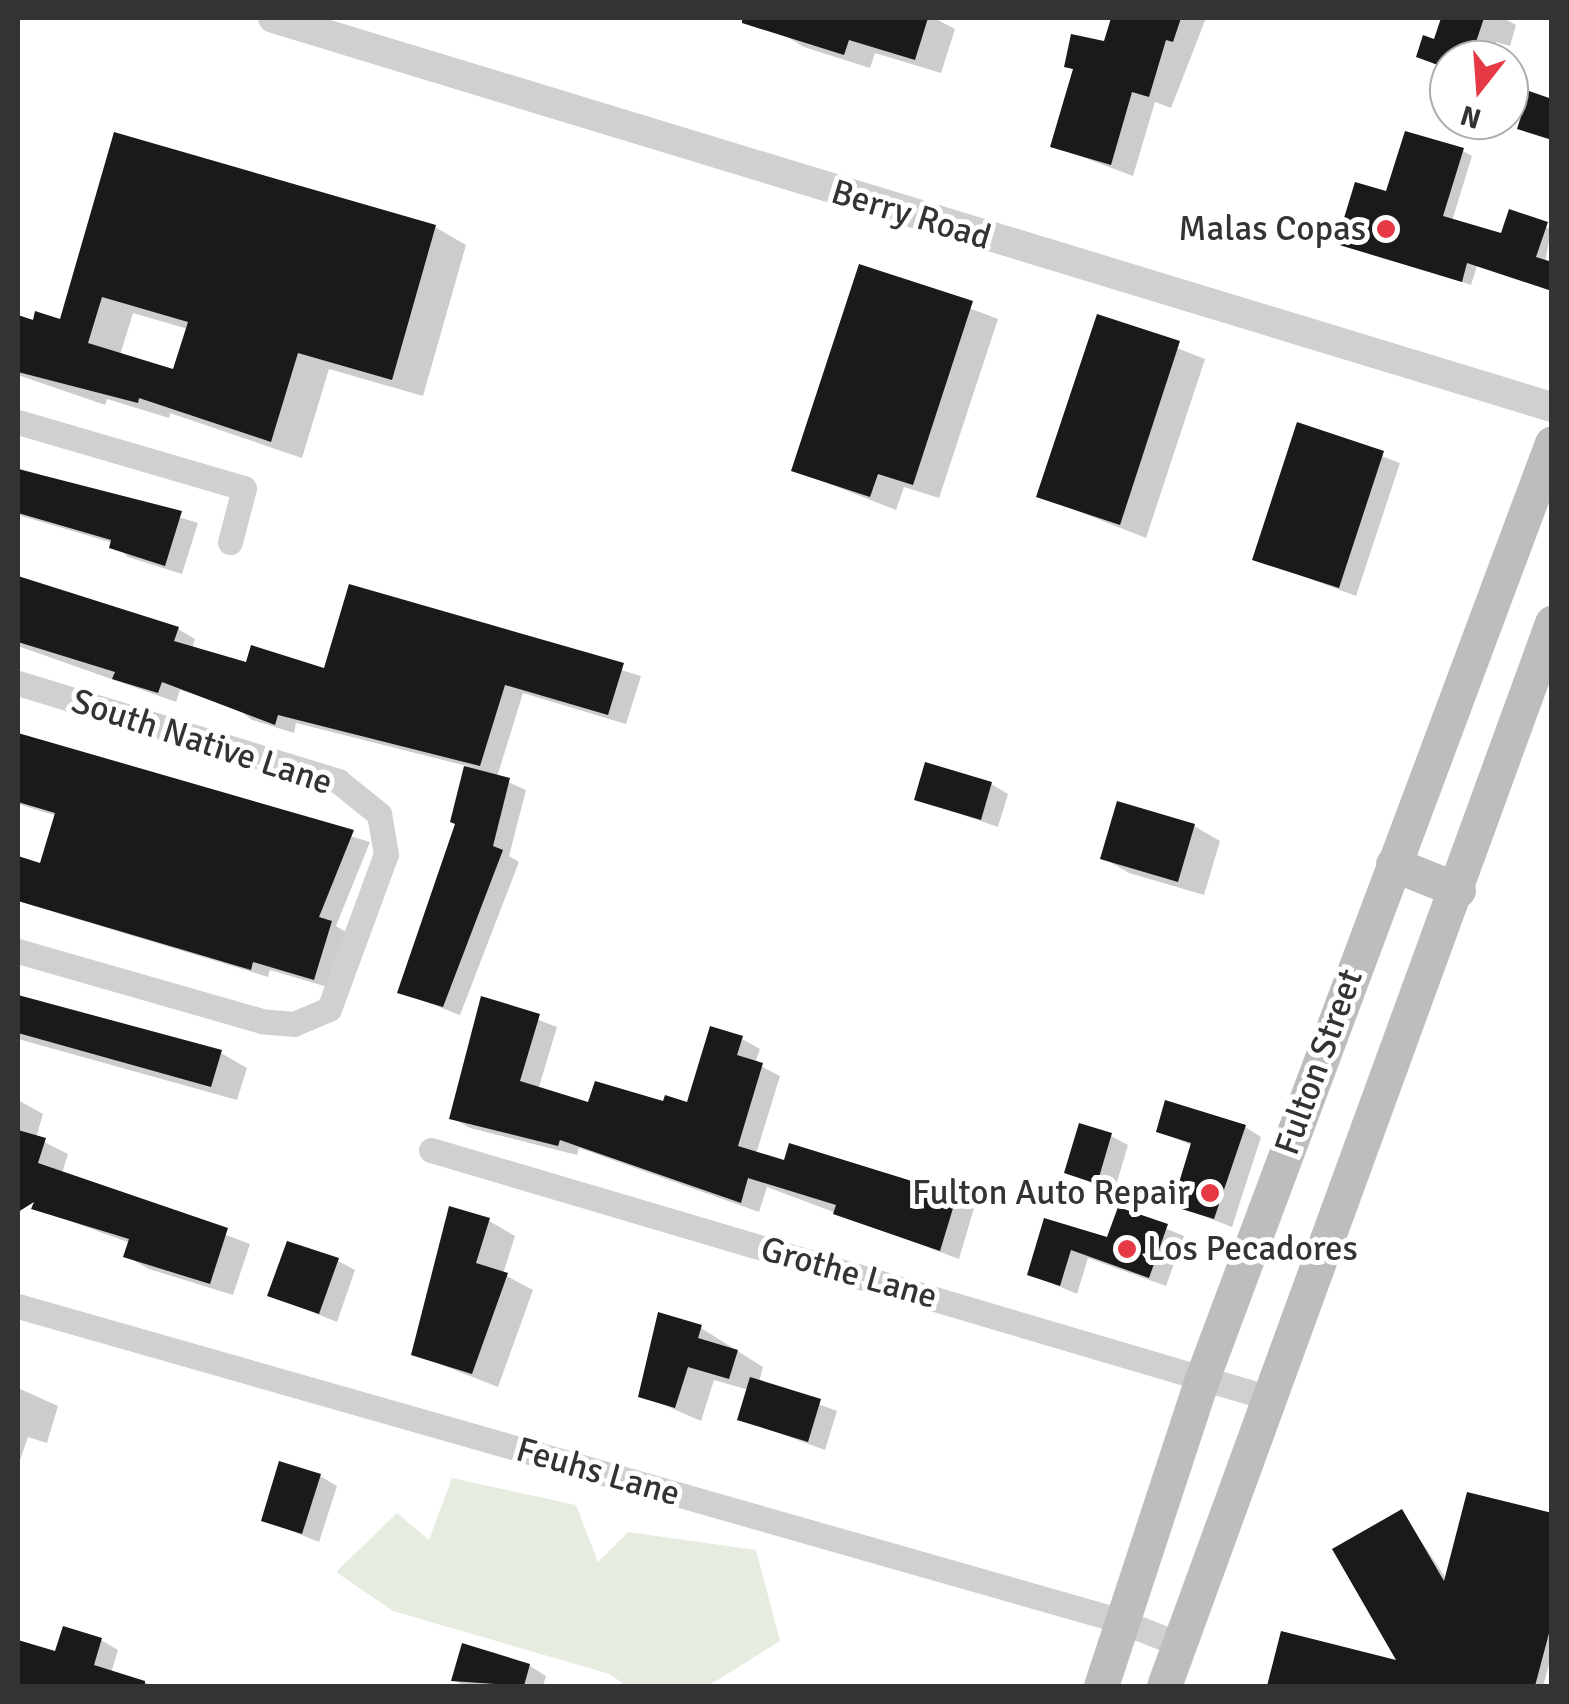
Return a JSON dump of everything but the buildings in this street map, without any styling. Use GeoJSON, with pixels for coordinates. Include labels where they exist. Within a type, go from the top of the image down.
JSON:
{"type":"FeatureCollection","features":[{"type":"Feature","properties":{"kind":"main road","name":"Fulton Street"},"geometry":{"type":"LineString","coordinates":[[1101,1686],[1118,1620],[1203,1376],[1552,443]]}},
{"type":"Feature","properties":{"kind":"main road","name":"Fulton Street"},"geometry":{"type":"LineString","coordinates":[[1164,1686],[1176,1643],[1458,890],[1552,623]]}},
{"type":"Feature","properties":{"kind":"main road"},"geometry":{"type":"LineString","coordinates":[[1393,864],[1458,890]]}},
{"type":"Feature","properties":{"kind":"street","name":"Berry Road"},"geometry":{"type":"LineString","coordinates":[[273,18],[1552,407]]}},
{"type":"Feature","properties":{"kind":"street"},"geometry":{"type":"LineString","coordinates":[[18,422],[244,488],[230,542]]}},
{"type":"Feature","properties":{"kind":"street","name":"South Native Lane"},"geometry":{"type":"LineString","coordinates":[[18,683],[338,781],[380,814],[386,854],[352,956],[329,1010],[294,1024],[262,1021],[18,952]]}},
{"type":"Feature","properties":{"kind":"street","name":"Grothe Lane"},"geometry":{"type":"LineString","coordinates":[[432,1150],[1203,1376],[1266,1398]]}},
{"type":"Feature","properties":{"kind":"street","name":"Feuhs Lane"},"geometry":{"type":"LineString","coordinates":[[18,1306],[1118,1620],[1176,1643]]}},
{"type":"Feature","properties":{"kind":"shaded area"},"geometry":{"type":"Polygon","coordinates":[[[452,1478],[576,1505],[598,1562],[628,1532],[756,1550],[780,1641],[708,1686],[626,1686],[610,1674],[393,1611],[336,1572],[397,1513],[429,1540],[452,1478]]]}},
{"type":"Feature","properties":{"kind":"place","name":"Malas Copas"},"geometry":{"type":"Point","coordinates":[1386,229]}},
{"type":"Feature","properties":{"kind":"place","name":"Fulton Auto Repair"},"geometry":{"type":"Point","coordinates":[1210,1193]}},
{"type":"Feature","properties":{"kind":"place","name":"Los Pecadores"},"geometry":{"type":"Point","coordinates":[1127,1249]}}]}
